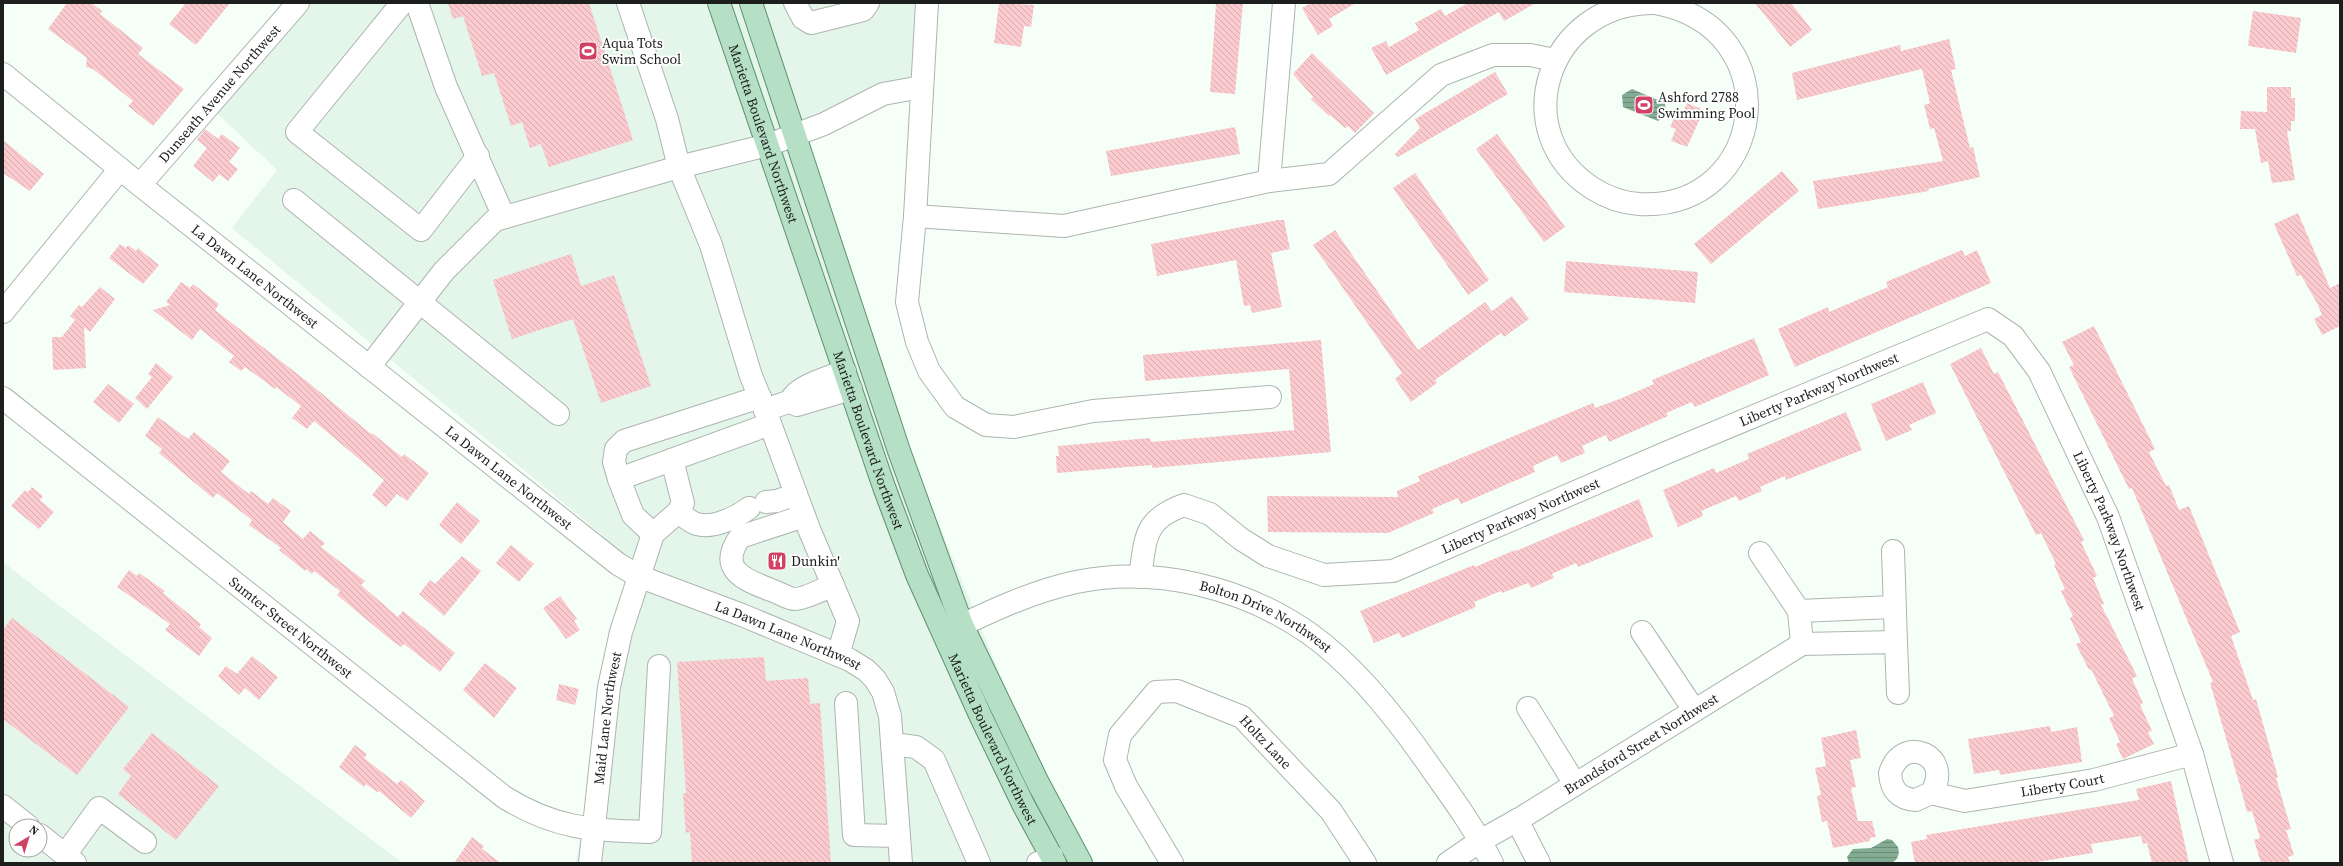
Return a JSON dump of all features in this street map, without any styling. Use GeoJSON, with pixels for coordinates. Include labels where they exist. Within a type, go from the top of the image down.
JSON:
{"type":"FeatureCollection","features":[{"type":"Feature","properties":{"kind":"main road","name":"Marietta Boulevard Northwest"},"geometry":{"type":"LineString","coordinates":[[719,3],[884,487],[942,634],[1024,806],[1048,861]]}},
{"type":"Feature","properties":{"kind":"main road"},"geometry":{"type":"LineString","coordinates":[[752,3],[899,451],[962,625],[1035,776],[1081,863]]}},
{"type":"Feature","properties":{"kind":"street","name":"Dunseath Avenue Northwest"},"geometry":{"type":"LineString","coordinates":[[140,186],[298,3]]}},
{"type":"Feature","properties":{"kind":"street"},"geometry":{"type":"LineString","coordinates":[[402,3],[297,132],[421,230],[478,156]]}},
{"type":"Feature","properties":{"kind":"street"},"geometry":{"type":"LineString","coordinates":[[417,3],[446,86],[504,217]]}},
{"type":"Feature","properties":{"kind":"street"},"geometry":{"type":"LineString","coordinates":[[628,3],[667,119],[679,167],[711,245],[765,410],[763,506]]}},
{"type":"Feature","properties":{"kind":"street"},"geometry":{"type":"LineString","coordinates":[[795,3],[803,18],[811,23],[863,10],[868,3]]}},
{"type":"Feature","properties":{"kind":"street"},"geometry":{"type":"LineString","coordinates":[[927,3],[915,216],[907,302],[917,342],[929,371],[955,407],[986,425],[1014,427],[1093,411],[1270,397]]}},
{"type":"Feature","properties":{"kind":"street"},"geometry":{"type":"LineString","coordinates":[[1269,181],[1284,3]]}},
{"type":"Feature","properties":{"kind":"street"},"geometry":{"type":"LineString","coordinates":[[1651,3],[1634,3],[1614,8],[1596,16],[1580,28],[1566,43],[1555,60],[1549,79],[1546,98],[1547,117],[1551,136],[1559,153],[1580,178],[1601,193],[1619,200],[1638,204],[1657,204],[1676,200],[1694,193],[1710,183],[1724,169],[1735,153],[1743,136],[1747,116],[1748,96],[1744,76],[1736,57],[1725,40],[1710,26],[1687,12],[1655,3]]}},
{"type":"Feature","properties":{"kind":"street"},"geometry":{"type":"LineString","coordinates":[[915,216],[1064,226],[1269,181],[1329,174],[1441,75],[1494,55],[1530,55],[1555,60]]}},
{"type":"Feature","properties":{"kind":"street"},"geometry":{"type":"LineString","coordinates":[[3,74],[120,169],[3,312]]}},
{"type":"Feature","properties":{"kind":"street"},"geometry":{"type":"LineString","coordinates":[[369,367],[444,271],[495,220],[679,167],[768,145],[824,124],[883,94],[922,87]]}},
{"type":"Feature","properties":{"kind":"street","name":"La Dawn Lane Northwest"},"geometry":{"type":"LineString","coordinates":[[120,169],[618,564],[638,576],[742,615],[838,655],[866,670],[875,679],[883,692],[891,733],[901,863]]}},
{"type":"Feature","properties":{"kind":"street"},"geometry":{"type":"LineString","coordinates":[[294,200],[558,414]]}},
{"type":"Feature","properties":{"kind":"street","name":"Liberty Parkway Northwest"},"geometry":{"type":"LineString","coordinates":[[1140,577],[1150,528],[1166,512],[1184,505],[1210,514],[1241,539],[1268,556],[1324,575],[1392,571],[1668,452],[1988,319],[2013,336],[2039,371],[2108,517],[2192,754],[2222,863]]}},
{"type":"Feature","properties":{"kind":"street"},"geometry":{"type":"LineString","coordinates":[[672,460],[683,503],[678,512],[653,534],[633,515],[619,480],[614,462],[616,449],[624,441],[765,410],[791,401],[794,393],[802,389],[848,380]]}},
{"type":"Feature","properties":{"kind":"street","name":"Sumter Street Northwest"},"geometry":{"type":"LineString","coordinates":[[3,398],[504,797],[539,816],[568,825],[593,830],[650,832],[658,666]]}},
{"type":"Feature","properties":{"kind":"street"},"geometry":{"type":"LineString","coordinates":[[619,480],[672,460],[765,410]]}},
{"type":"Feature","properties":{"kind":"street"},"geometry":{"type":"LineString","coordinates":[[678,512],[697,524],[711,524],[763,506],[804,516]]}},
{"type":"Feature","properties":{"kind":"street"},"geometry":{"type":"LineString","coordinates":[[804,516],[848,621],[838,655]]}},
{"type":"Feature","properties":{"kind":"street"},"geometry":{"type":"LineString","coordinates":[[804,516],[740,537],[734,546],[731,556],[732,566],[738,574],[748,581],[794,599],[833,585]]}},
{"type":"Feature","properties":{"kind":"street","name":"Maid Lane Northwest"},"geometry":{"type":"LineString","coordinates":[[590,863],[609,687],[621,632],[638,576],[653,534]]}},
{"type":"Feature","properties":{"kind":"street"},"geometry":{"type":"LineString","coordinates":[[1893,551],[1893,607],[1898,693]]}},
{"type":"Feature","properties":{"kind":"street"},"geometry":{"type":"LineString","coordinates":[[1760,553],[1799,611],[1802,644],[1896,642]]}},
{"type":"Feature","properties":{"kind":"street","name":"Bolton Drive Northwest"},"geometry":{"type":"LineString","coordinates":[[942,634],[1022,598],[1052,588],[1101,579],[1140,577],[1202,585],[1232,594],[1262,606],[1311,635],[1351,670],[1412,740],[1465,815],[1492,863]]}},
{"type":"Feature","properties":{"kind":"street"},"geometry":{"type":"LineString","coordinates":[[1799,611],[1893,607]]}},
{"type":"Feature","properties":{"kind":"street"},"geometry":{"type":"LineString","coordinates":[[1642,632],[1694,710]]}},
{"type":"Feature","properties":{"kind":"street","name":"Brandsford Street Northwest"},"geometry":{"type":"LineString","coordinates":[[1480,841],[1517,820],[1802,644]]}},
{"type":"Feature","properties":{"kind":"street","name":"Holtz Lane"},"geometry":{"type":"LineString","coordinates":[[1172,863],[1126,786],[1114,760],[1120,734],[1156,692],[1177,691],[1242,717],[1331,811],[1365,863]]}},
{"type":"Feature","properties":{"kind":"street"},"geometry":{"type":"LineString","coordinates":[[846,703],[854,835],[899,836]]}},
{"type":"Feature","properties":{"kind":"street"},"geometry":{"type":"LineString","coordinates":[[1528,708],[1575,784]]}},
{"type":"Feature","properties":{"kind":"street"},"geometry":{"type":"LineString","coordinates":[[891,733],[916,747],[934,760],[979,863]]}},
{"type":"Feature","properties":{"kind":"street","name":"Liberty Court"},"geometry":{"type":"LineString","coordinates":[[1931,793],[1965,801],[2094,780],[2192,754]]}},
{"type":"Feature","properties":{"kind":"street"},"geometry":{"type":"LineString","coordinates":[[4,808],[17,818]]}},
{"type":"Feature","properties":{"kind":"street"},"geometry":{"type":"LineString","coordinates":[[48,841],[70,859],[99,808],[145,842]]}},
{"type":"Feature","properties":{"kind":"street"},"geometry":{"type":"LineString","coordinates":[[1517,820],[1539,863]]}},
{"type":"Feature","properties":{"kind":"street"},"geometry":{"type":"LineString","coordinates":[[1448,863],[1480,841]]}},
{"type":"Feature","properties":{"kind":"shaded area"},"geometry":{"type":"Polygon","coordinates":[[[288,3],[928,3],[924,80],[780,135],[1048,792],[1089,863],[576,863],[628,575],[602,535],[232,228],[277,170],[205,102],[288,3]]]}},
{"type":"Feature","properties":{"kind":"shaded area","name":"Ashford 2788 Swimming Pool"},"geometry":{"type":"Polygon","coordinates":[[[1632,89],[1665,103],[1666,115],[1658,121],[1623,107],[1622,95],[1632,89]]]}},
{"type":"Feature","properties":{"kind":"shaded area"},"geometry":{"type":"Polygon","coordinates":[[[3,562],[53,601],[403,863],[3,863],[3,562]]]}},
{"type":"Feature","properties":{"kind":"shaded area"},"geometry":{"type":"Polygon","coordinates":[[[1887,839],[1892,840],[1898,847],[1898,856],[1893,862],[1849,863],[1847,857],[1853,849],[1871,848],[1887,839]]]}},
{"type":"Feature","properties":{"kind":"building"},"geometry":{"type":"Polygon","coordinates":[[[67,3],[91,3],[102,11],[100,14],[143,48],[138,54],[184,89],[153,126],[128,106],[133,101],[93,69],[86,67],[87,58],[48,29],[67,3]]]}},
{"type":"Feature","properties":{"kind":"building"},"geometry":{"type":"Polygon","coordinates":[[[186,3],[230,3],[196,45],[169,24],[186,3]]]}},
{"type":"Feature","properties":{"kind":"building"},"geometry":{"type":"Polygon","coordinates":[[[448,3],[589,3],[633,140],[549,167],[541,144],[530,148],[522,122],[511,126],[494,73],[482,76],[463,16],[453,19],[448,3]]]}},
{"type":"Feature","properties":{"kind":"building"},"geometry":{"type":"Polygon","coordinates":[[[999,3],[1034,5],[1031,27],[1024,26],[1021,47],[994,43],[999,3]]]}},
{"type":"Feature","properties":{"kind":"building"},"geometry":{"type":"Polygon","coordinates":[[[1216,3],[1243,3],[1235,94],[1210,92],[1216,3]]]}},
{"type":"Feature","properties":{"kind":"building"},"geometry":{"type":"Polygon","coordinates":[[[1311,3],[1356,3],[1329,19],[1333,26],[1318,35],[1302,8],[1311,3]]]}},
{"type":"Feature","properties":{"kind":"building"},"geometry":{"type":"Polygon","coordinates":[[[1468,3],[1536,3],[1504,21],[1499,12],[1386,75],[1371,48],[1386,41],[1389,47],[1419,30],[1415,23],[1441,9],[1445,16],[1468,3]]]}},
{"type":"Feature","properties":{"kind":"building"},"geometry":{"type":"Polygon","coordinates":[[[1755,3],[1791,3],[1812,30],[1790,47],[1755,3]]]}},
{"type":"Feature","properties":{"kind":"building"},"geometry":{"type":"Polygon","coordinates":[[[2253,11],[2301,18],[2296,53],[2248,46],[2253,11]]]}},
{"type":"Feature","properties":{"kind":"building"},"geometry":{"type":"Polygon","coordinates":[[[1949,39],[1956,69],[1951,70],[1970,148],[1973,147],[1980,177],[1928,189],[1929,191],[1818,209],[1813,181],[1943,161],[1934,128],[1930,129],[1924,105],[1930,103],[1922,69],[1797,100],[1792,73],[1900,45],[1901,51],[1949,39]]]}},
{"type":"Feature","properties":{"kind":"building"},"geometry":{"type":"Polygon","coordinates":[[[1312,53],[1374,113],[1355,133],[1348,126],[1345,128],[1330,115],[1329,116],[1311,99],[1313,97],[1293,74],[1312,53]]]}},
{"type":"Feature","properties":{"kind":"building"},"geometry":{"type":"Polygon","coordinates":[[[1495,72],[1508,94],[1398,157],[1395,154],[1420,128],[1415,119],[1495,72]]]}},
{"type":"Feature","properties":{"kind":"building"},"geometry":{"type":"Polygon","coordinates":[[[2267,87],[2291,87],[2291,98],[2295,98],[2295,121],[2291,121],[2291,131],[2287,131],[2295,180],[2272,183],[2268,161],[2261,163],[2255,129],[2240,129],[2241,111],[2267,112],[2267,87]]]}},
{"type":"Feature","properties":{"kind":"building"},"geometry":{"type":"Polygon","coordinates":[[[1687,103],[1704,110],[1687,147],[1671,141],[1676,129],[1670,127],[1678,110],[1683,113],[1687,103]]]}},
{"type":"Feature","properties":{"kind":"building"},"geometry":{"type":"Polygon","coordinates":[[[1235,127],[1240,154],[1111,176],[1106,151],[1235,127]]]}},
{"type":"Feature","properties":{"kind":"building"},"geometry":{"type":"Polygon","coordinates":[[[205,129],[218,139],[222,134],[240,148],[229,162],[238,169],[228,181],[219,174],[213,182],[193,166],[207,148],[197,140],[205,129]]]}},
{"type":"Feature","properties":{"kind":"building"},"geometry":{"type":"Polygon","coordinates":[[[1497,134],[1565,227],[1544,242],[1476,149],[1497,134]]]}},
{"type":"Feature","properties":{"kind":"building"},"geometry":{"type":"Polygon","coordinates":[[[3,140],[44,174],[30,191],[3,173],[3,140]]]}},
{"type":"Feature","properties":{"kind":"building"},"geometry":{"type":"Polygon","coordinates":[[[1782,171],[1799,191],[1711,264],[1694,244],[1782,171]]]}},
{"type":"Feature","properties":{"kind":"building"},"geometry":{"type":"Polygon","coordinates":[[[1415,173],[1489,280],[1468,295],[1393,188],[1415,173]]]}},
{"type":"Feature","properties":{"kind":"building"},"geometry":{"type":"Polygon","coordinates":[[[2298,213],[2330,288],[2340,283],[2340,326],[2322,335],[2314,319],[2322,315],[2318,305],[2301,275],[2297,276],[2274,224],[2298,213]]]}},
{"type":"Feature","properties":{"kind":"building"},"geometry":{"type":"Polygon","coordinates":[[[1284,220],[1290,249],[1271,253],[1282,307],[1252,313],[1250,305],[1244,306],[1236,260],[1157,276],[1151,244],[1284,220]]]}},
{"type":"Feature","properties":{"kind":"building"},"geometry":{"type":"Polygon","coordinates":[[[1335,230],[1418,350],[1485,302],[1492,311],[1512,296],[1529,319],[1504,337],[1501,333],[1435,380],[1437,383],[1411,402],[1395,379],[1402,373],[1313,245],[1335,230]]]}},
{"type":"Feature","properties":{"kind":"building"},"geometry":{"type":"Polygon","coordinates":[[[120,244],[126,248],[128,245],[136,251],[138,248],[159,265],[143,284],[109,258],[120,244]]]}},
{"type":"Feature","properties":{"kind":"building"},"geometry":{"type":"Polygon","coordinates":[[[1962,250],[1965,256],[1977,250],[1991,283],[1795,367],[1778,329],[1828,307],[1829,312],[1888,287],[1886,282],[1962,250]]]}},
{"type":"Feature","properties":{"kind":"building"},"geometry":{"type":"Polygon","coordinates":[[[571,254],[581,286],[614,275],[651,386],[601,403],[573,319],[512,339],[493,280],[571,254]]]}},
{"type":"Feature","properties":{"kind":"building"},"geometry":{"type":"Polygon","coordinates":[[[1566,261],[1698,272],[1695,303],[1564,292],[1566,261]]]}},
{"type":"Feature","properties":{"kind":"building"},"geometry":{"type":"Polygon","coordinates":[[[181,282],[190,288],[193,284],[219,304],[215,310],[304,379],[371,434],[372,433],[402,457],[404,454],[429,473],[407,501],[397,494],[386,507],[372,495],[384,480],[314,421],[307,429],[292,418],[301,406],[276,387],[275,389],[245,367],[241,371],[229,362],[234,356],[200,329],[192,340],[153,310],[170,305],[166,302],[181,282]]]}},
{"type":"Feature","properties":{"kind":"building"},"geometry":{"type":"Polygon","coordinates":[[[100,287],[115,299],[90,332],[84,327],[86,368],[53,370],[52,337],[62,337],[75,320],[70,316],[79,305],[82,307],[100,287]]]}},
{"type":"Feature","properties":{"kind":"building"},"geometry":{"type":"Polygon","coordinates":[[[2094,326],[2155,449],[2149,452],[2166,486],[2169,485],[2179,510],[2189,506],[2240,632],[2231,636],[2253,700],[2256,699],[2278,777],[2276,778],[2291,829],[2286,830],[2294,855],[2288,857],[2290,863],[2261,863],[2254,840],[2260,838],[2252,811],[2247,812],[2210,683],[2213,682],[2132,488],[2129,489],[2069,367],[2074,365],[2062,342],[2094,326]]]}},
{"type":"Feature","properties":{"kind":"building"},"geometry":{"type":"Polygon","coordinates":[[[1754,338],[1769,375],[1695,407],[1692,402],[1666,413],[1668,416],[1609,442],[1606,435],[1582,446],[1585,453],[1561,463],[1557,455],[1533,466],[1535,472],[1461,504],[1458,498],[1432,509],[1434,513],[1388,533],[1268,532],[1267,496],[1398,497],[1397,491],[1420,481],[1418,476],[1593,403],[1595,408],[1622,398],[1654,384],[1652,380],[1754,338]]]}},
{"type":"Feature","properties":{"kind":"building"},"geometry":{"type":"Polygon","coordinates":[[[1321,340],[1331,452],[1152,468],[1152,465],[1057,473],[1056,456],[1059,456],[1058,446],[1150,438],[1151,442],[1294,430],[1289,369],[1145,381],[1143,355],[1321,340]]]}},
{"type":"Feature","properties":{"kind":"building"},"geometry":{"type":"Polygon","coordinates":[[[1981,348],[1994,374],[1998,372],[2084,540],[2081,542],[2097,576],[2093,578],[2104,604],[2101,605],[2137,676],[2132,679],[2143,703],[2140,705],[2152,731],[2148,732],[2154,744],[2123,759],[2116,744],[2120,742],[2109,718],[2114,716],[2091,669],[2089,670],[2076,644],[2081,642],[2070,618],[2073,616],[2061,591],[2065,589],[2054,565],[2056,564],[2041,533],[2036,535],[1950,364],[1981,348]]]}},
{"type":"Feature","properties":{"kind":"building"},"geometry":{"type":"Polygon","coordinates":[[[156,363],[173,377],[147,409],[135,398],[152,377],[148,374],[156,363]]]}},
{"type":"Feature","properties":{"kind":"building"},"geometry":{"type":"Polygon","coordinates":[[[1923,382],[1936,413],[1909,425],[1912,430],[1886,441],[1871,404],[1923,382]]]}},
{"type":"Feature","properties":{"kind":"building"},"geometry":{"type":"Polygon","coordinates":[[[108,384],[134,404],[119,423],[93,402],[108,384]]]}},
{"type":"Feature","properties":{"kind":"building"},"geometry":{"type":"Polygon","coordinates":[[[1846,412],[1862,450],[1786,480],[1785,476],[1760,487],[1762,491],[1739,501],[1736,496],[1701,511],[1703,516],[1678,527],[1663,490],[1714,468],[1716,473],[1749,459],[1747,454],[1846,412]]]}},
{"type":"Feature","properties":{"kind":"building"},"geometry":{"type":"Polygon","coordinates":[[[158,417],[188,439],[194,432],[230,461],[221,472],[249,494],[251,491],[268,504],[273,498],[291,511],[283,522],[303,539],[310,531],[325,543],[321,547],[365,581],[361,585],[398,617],[403,611],[455,653],[440,672],[404,644],[401,647],[391,640],[337,595],[340,591],[314,571],[312,574],[306,569],[305,571],[279,550],[281,548],[249,525],[252,520],[217,493],[213,498],[159,453],[162,449],[145,436],[158,417]]]}},
{"type":"Feature","properties":{"kind":"building"},"geometry":{"type":"Polygon","coordinates":[[[32,487],[43,496],[40,500],[54,512],[39,529],[11,506],[25,490],[28,492],[32,487]]]}},
{"type":"Feature","properties":{"kind":"building"},"geometry":{"type":"Polygon","coordinates":[[[1639,499],[1653,537],[1578,567],[1576,563],[1552,574],[1554,578],[1531,588],[1528,583],[1502,593],[1501,591],[1474,602],[1476,607],[1402,638],[1399,633],[1374,643],[1360,611],[1474,565],[1475,567],[1515,550],[1516,551],[1639,499]]]}},
{"type":"Feature","properties":{"kind":"building"},"geometry":{"type":"Polygon","coordinates":[[[457,502],[480,521],[461,544],[439,525],[457,502]]]}},
{"type":"Feature","properties":{"kind":"building"},"geometry":{"type":"Polygon","coordinates":[[[511,545],[534,564],[519,582],[496,563],[511,545]]]}},
{"type":"Feature","properties":{"kind":"building"},"geometry":{"type":"Polygon","coordinates":[[[462,556],[481,571],[444,616],[419,594],[430,580],[435,584],[462,556]]]}},
{"type":"Feature","properties":{"kind":"building"},"geometry":{"type":"Polygon","coordinates":[[[129,570],[137,576],[139,573],[165,591],[163,593],[201,624],[199,627],[212,638],[199,656],[165,630],[170,624],[117,587],[129,570]]]}},
{"type":"Feature","properties":{"kind":"building"},"geometry":{"type":"Polygon","coordinates":[[[560,596],[577,619],[574,621],[580,630],[566,639],[543,608],[560,596]]]}},
{"type":"Feature","properties":{"kind":"building"},"geometry":{"type":"Polygon","coordinates":[[[12,618],[129,707],[77,775],[3,719],[3,630],[12,618]]]}},
{"type":"Feature","properties":{"kind":"building"},"geometry":{"type":"Polygon","coordinates":[[[252,656],[278,677],[259,700],[245,688],[239,695],[218,676],[226,666],[237,674],[252,656]]]}},
{"type":"Feature","properties":{"kind":"building"},"geometry":{"type":"Polygon","coordinates":[[[764,657],[766,681],[808,678],[810,704],[820,703],[831,863],[692,863],[690,832],[686,833],[685,823],[683,794],[686,793],[677,662],[764,657]]]}},
{"type":"Feature","properties":{"kind":"building"},"geometry":{"type":"Polygon","coordinates":[[[485,663],[517,688],[494,718],[463,690],[485,663]]]}},
{"type":"Feature","properties":{"kind":"building"},"geometry":{"type":"Polygon","coordinates":[[[559,684],[579,689],[575,705],[556,700],[559,684]]]}},
{"type":"Feature","properties":{"kind":"building"},"geometry":{"type":"Polygon","coordinates":[[[2050,726],[2051,732],[2077,727],[2082,762],[2000,775],[1999,770],[1974,774],[1968,739],[2050,726]]]}},
{"type":"Feature","properties":{"kind":"building"},"geometry":{"type":"Polygon","coordinates":[[[1856,730],[1861,758],[1850,760],[1856,787],[1851,788],[1858,821],[1872,821],[1876,837],[1870,838],[1870,841],[1833,848],[1827,821],[1822,822],[1817,796],[1821,795],[1815,768],[1826,766],[1821,738],[1856,730]]]}},
{"type":"Feature","properties":{"kind":"building"},"geometry":{"type":"Polygon","coordinates":[[[152,733],[219,786],[176,840],[118,794],[131,776],[123,769],[152,733]]]}},
{"type":"Feature","properties":{"kind":"building"},"geometry":{"type":"Polygon","coordinates":[[[355,745],[367,754],[364,758],[397,784],[401,780],[425,801],[411,818],[379,791],[377,792],[366,784],[364,787],[339,767],[355,745]]]}},
{"type":"Feature","properties":{"kind":"building"},"geometry":{"type":"Polygon","coordinates":[[[2171,781],[2189,863],[2152,863],[2147,843],[2143,844],[2141,836],[2091,844],[2093,853],[2031,863],[1915,863],[1911,842],[1927,839],[1926,835],[2139,800],[2136,789],[2171,781]]]}},
{"type":"Feature","properties":{"kind":"building"},"geometry":{"type":"Polygon","coordinates":[[[472,837],[484,846],[482,849],[501,863],[454,863],[472,837]]]}},
{"type":"Feature","properties":{"kind":"place","name":"Aqua Tots Swim School"},"geometry":{"type":"Point","coordinates":[588,51]}},
{"type":"Feature","properties":{"kind":"place","name":"Ashford 2788 Swimming Pool"},"geometry":{"type":"Point","coordinates":[1644,105]}},
{"type":"Feature","properties":{"kind":"place","name":"Dunkin'"},"geometry":{"type":"Point","coordinates":[777,561]}}]}
